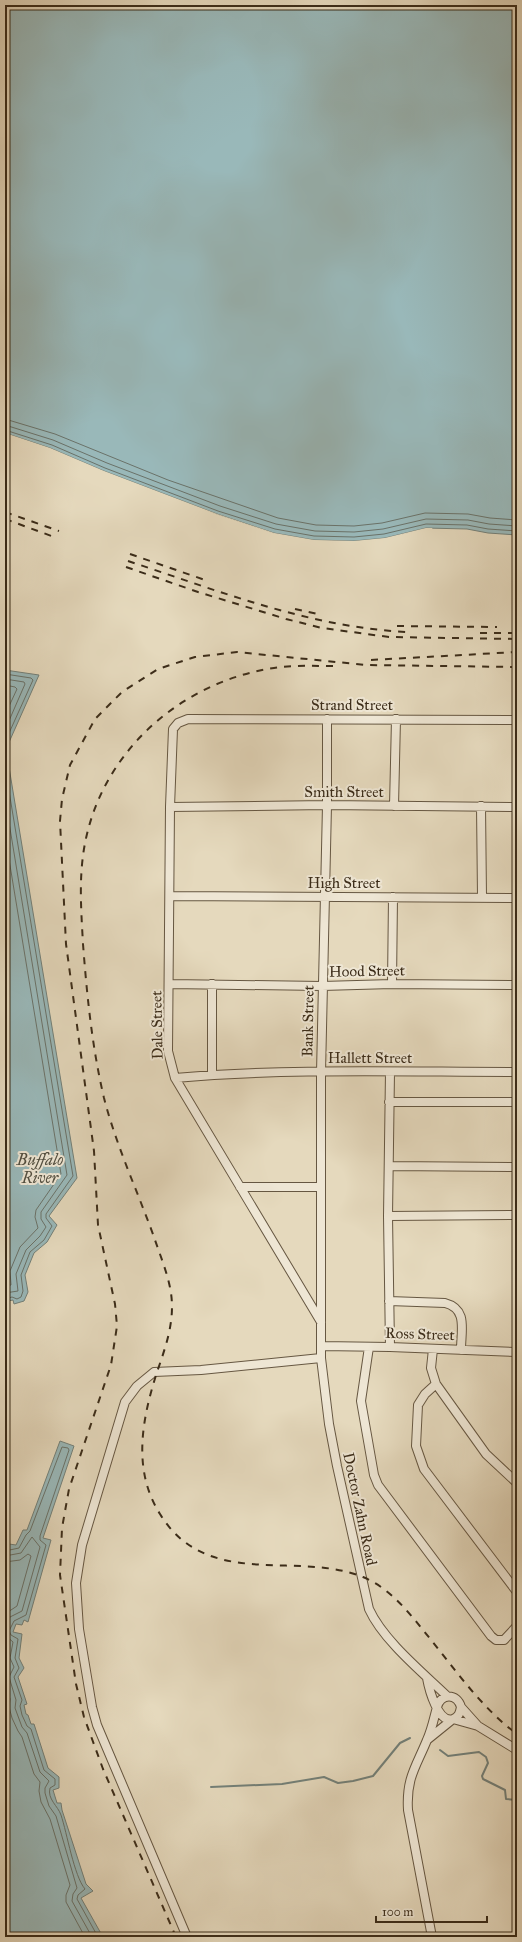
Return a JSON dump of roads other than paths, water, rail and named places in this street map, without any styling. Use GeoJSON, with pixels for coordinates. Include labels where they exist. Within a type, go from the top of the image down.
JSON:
{"type":"FeatureCollection","features":[{"type":"Feature","properties":{"kind":"street","name":"Strand Street"},"geometry":{"type":"LineString","coordinates":[[188,719],[517,720]]}},
{"type":"Feature","properties":{"kind":"street","name":"Dale Street"},"geometry":{"type":"LineString","coordinates":[[188,719],[176,724],[172,732],[168,1050],[175,1078],[321,1323]]}},
{"type":"Feature","properties":{"kind":"street","name":"Bank Street"},"geometry":{"type":"LineString","coordinates":[[321,1323],[321,1072],[322,986],[328,805],[327,719]]}},
{"type":"Feature","properties":{"kind":"street"},"geometry":{"type":"LineString","coordinates":[[394,806],[396,720]]}},
{"type":"Feature","properties":{"kind":"street","name":"Smith Street"},"geometry":{"type":"LineString","coordinates":[[170,807],[328,805],[517,807]]}},
{"type":"Feature","properties":{"kind":"street"},"geometry":{"type":"LineString","coordinates":[[481,806],[482,897]]}},
{"type":"Feature","properties":{"kind":"street","name":"High Street"},"geometry":{"type":"LineString","coordinates":[[170,896],[517,898]]}},
{"type":"Feature","properties":{"kind":"street"},"geometry":{"type":"LineString","coordinates":[[392,984],[393,897]]}},
{"type":"Feature","properties":{"kind":"street","name":"Hood Street"},"geometry":{"type":"LineString","coordinates":[[170,984],[322,986],[392,984],[517,985]]}},
{"type":"Feature","properties":{"kind":"street"},"geometry":{"type":"LineString","coordinates":[[212,984],[212,1074]]}},
{"type":"Feature","properties":{"kind":"street","name":"Hallett Street"},"geometry":{"type":"LineString","coordinates":[[175,1078],[212,1074],[321,1072],[517,1072]]}},
{"type":"Feature","properties":{"kind":"street"},"geometry":{"type":"LineString","coordinates":[[390,1072],[388,1216],[390,1347]]}},
{"type":"Feature","properties":{"kind":"street"},"geometry":{"type":"LineString","coordinates":[[389,1102],[517,1102]]}},
{"type":"Feature","properties":{"kind":"street"},"geometry":{"type":"LineString","coordinates":[[389,1166],[517,1167]]}},
{"type":"Feature","properties":{"kind":"street"},"geometry":{"type":"LineString","coordinates":[[240,1187],[321,1187]]}},
{"type":"Feature","properties":{"kind":"street"},"geometry":{"type":"LineString","coordinates":[[388,1216],[517,1215]]}},
{"type":"Feature","properties":{"kind":"street"},"geometry":{"type":"LineString","coordinates":[[389,1301],[445,1303],[453,1305],[459,1310],[461,1316],[461,1350]]}},
{"type":"Feature","properties":{"kind":"street","name":"Doctor Zahn Road"},"geometry":{"type":"LineString","coordinates":[[321,1323],[321,1358],[329,1424],[366,1602],[377,1625],[426,1678],[446,1696],[456,1698],[461,1707],[478,1726]]}},
{"type":"Feature","properties":{"kind":"street","name":"Ross Street"},"geometry":{"type":"LineString","coordinates":[[321,1346],[517,1352]]}},
{"type":"Feature","properties":{"kind":"street"},"geometry":{"type":"LineString","coordinates":[[369,1347],[361,1405],[374,1475],[378,1485],[494,1639],[499,1641],[504,1640],[517,1626]]}},
{"type":"Feature","properties":{"kind":"street"},"geometry":{"type":"LineString","coordinates":[[432,1349],[431,1368],[436,1384],[486,1454],[517,1483]]}},
{"type":"Feature","properties":{"kind":"street"},"geometry":{"type":"LineString","coordinates":[[187,1937],[97,1725],[92,1707],[79,1628],[76,1583],[82,1545],[125,1402],[132,1390],[150,1374],[158,1372],[201,1370],[321,1358]]}},
{"type":"Feature","properties":{"kind":"street"},"geometry":{"type":"LineString","coordinates":[[436,1384],[425,1394],[418,1405],[416,1446],[418,1456],[424,1469],[517,1592]]}},
{"type":"Feature","properties":{"kind":"street","name":"Doctor Zahn Road"},"geometry":{"type":"LineString","coordinates":[[426,1678],[441,1716],[449,1720],[453,1719]]}},
{"type":"Feature","properties":{"kind":"street"},"geometry":{"type":"LineString","coordinates":[[432,1937],[408,1810],[407,1794],[413,1770],[427,1740],[437,1707],[439,1702],[446,1696]]}},
{"type":"Feature","properties":{"kind":"street"},"geometry":{"type":"LineString","coordinates":[[427,1740],[453,1719],[460,1712],[461,1707]]}},
{"type":"Feature","properties":{"kind":"street"},"geometry":{"type":"LineString","coordinates":[[453,1719],[478,1726],[517,1750]]}},
{"type":"Feature","properties":{"kind":"water"},"geometry":{"type":"Polygon","coordinates":[[[5,5],[517,5],[517,535],[488,533],[467,529],[426,528],[385,538],[354,541],[314,540],[274,533],[217,514],[104,471],[50,448],[5,433],[5,5]]]}},
{"type":"Feature","properties":{"kind":"water","name":"Buffalo River"},"geometry":{"type":"Polygon","coordinates":[[[5,670],[39,675],[6,749],[77,1178],[49,1216],[57,1225],[47,1242],[34,1253],[25,1275],[28,1292],[24,1301],[14,1304],[13,1300],[8,1301],[8,1305],[5,1306],[5,670]]]}},
{"type":"Feature","properties":{"kind":"water"},"geometry":{"type":"Polygon","coordinates":[[[60,1441],[74,1446],[43,1538],[51,1540],[28,1622],[24,1620],[22,1625],[16,1624],[13,1632],[22,1634],[19,1658],[24,1668],[18,1677],[27,1704],[24,1705],[26,1714],[28,1715],[31,1724],[34,1724],[48,1768],[59,1777],[59,1788],[53,1790],[57,1803],[61,1803],[86,1884],[93,1891],[81,1898],[103,1937],[5,1937],[5,1550],[9,1544],[16,1545],[23,1530],[27,1530],[60,1441]]]}},
{"type":"Feature","properties":{"kind":"waterway"},"geometry":{"type":"LineString","coordinates":[[211,1787],[282,1784],[324,1777],[338,1783],[353,1781],[373,1776],[400,1743],[410,1738]]}},
{"type":"Feature","properties":{"kind":"waterway"},"geometry":{"type":"LineString","coordinates":[[440,1750],[448,1756],[479,1752],[486,1757],[488,1763],[482,1776],[483,1779],[505,1790],[506,1799],[517,1800]]}},
{"type":"Feature","properties":{"kind":"railway"},"geometry":{"type":"LineString","coordinates":[[5,512],[59,531]]}},
{"type":"Feature","properties":{"kind":"railway"},"geometry":{"type":"LineString","coordinates":[[5,519],[57,538]]}},
{"type":"Feature","properties":{"kind":"railway"},"geometry":{"type":"LineString","coordinates":[[130,554],[205,580]]}},
{"type":"Feature","properties":{"kind":"railway"},"geometry":{"type":"LineString","coordinates":[[128,561],[230,595],[299,615],[370,629],[406,632]]}},
{"type":"Feature","properties":{"kind":"railway"},"geometry":{"type":"LineString","coordinates":[[126,567],[198,592],[286,619],[322,628],[389,637],[517,639]]}},
{"type":"Feature","properties":{"kind":"railway"},"geometry":{"type":"LineString","coordinates":[[295,609],[322,615]]}},
{"type":"Feature","properties":{"kind":"railway"},"geometry":{"type":"LineString","coordinates":[[397,626],[497,627]]}},
{"type":"Feature","properties":{"kind":"railway"},"geometry":{"type":"LineString","coordinates":[[480,633],[517,633]]}},
{"type":"Feature","properties":{"kind":"railway"},"geometry":{"type":"LineString","coordinates":[[176,1937],[103,1769],[84,1717],[76,1684],[60,1575],[62,1528],[69,1489],[111,1365],[117,1326],[115,1304],[98,1225],[94,1151],[66,944],[60,821],[62,799],[70,765],[95,719],[122,692],[158,669],[195,657],[237,652],[366,665],[517,667]]}},
{"type":"Feature","properties":{"kind":"railway"},"geometry":{"type":"LineString","coordinates":[[371,660],[517,652]]}},
{"type":"Feature","properties":{"kind":"railway"},"geometry":{"type":"LineString","coordinates":[[333,666],[281,667],[241,675],[210,687],[181,703],[155,723],[132,746],[113,773],[97,802],[87,834],[81,875],[83,944],[88,1002],[96,1060],[109,1116],[161,1258],[168,1279],[172,1303],[169,1333],[147,1408],[144,1426],[142,1444],[146,1480],[151,1497],[160,1514],[180,1538],[202,1553],[227,1561],[337,1570],[363,1577],[381,1587],[410,1614],[467,1685],[491,1711],[517,1734]]}}]}
